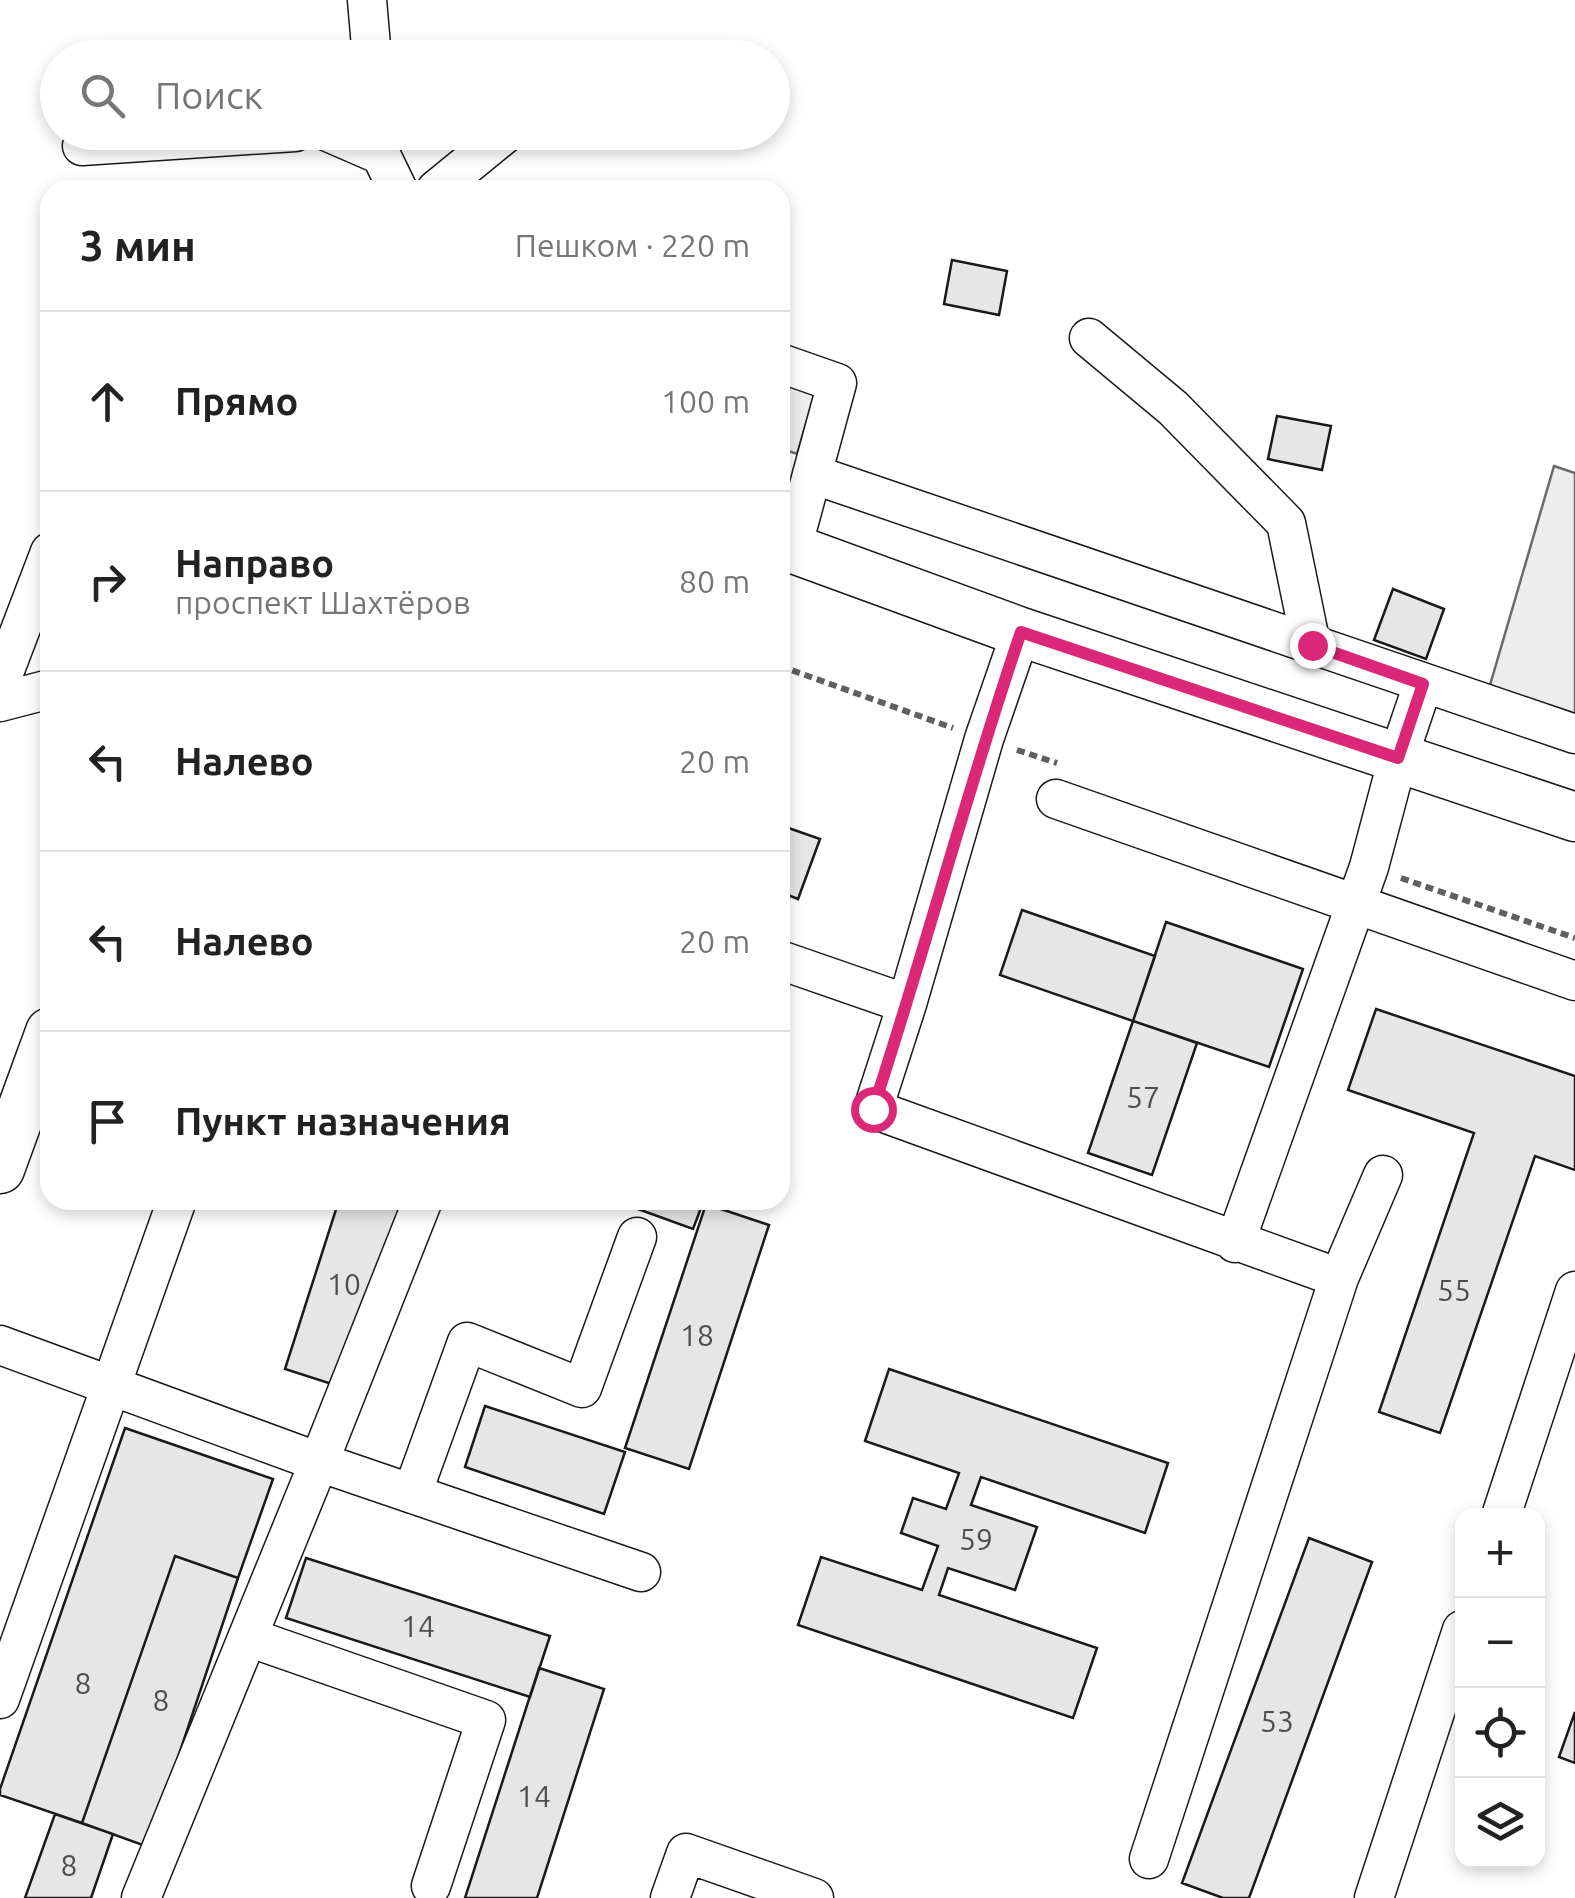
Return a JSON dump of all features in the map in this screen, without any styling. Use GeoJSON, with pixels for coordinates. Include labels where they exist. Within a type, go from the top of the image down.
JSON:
{"type":"FeatureCollection","features":[{"type":"Feature","properties":{"kind":"main road"},"geometry":{"type":"LineString","coordinates":[[790,547],[1021,632],[1575,817]]}},
{"type":"Feature","properties":{"kind":"main road"},"geometry":{"type":"LineString","coordinates":[[0,1170],[40,1060]]}},
{"type":"Feature","properties":{"kind":"street"},"geometry":{"type":"LineString","coordinates":[[367,0],[370,40]]}},
{"type":"Feature","properties":{"kind":"street"},"geometry":{"type":"LineString","coordinates":[[382,150],[394,180]]}},
{"type":"Feature","properties":{"kind":"street"},"geometry":{"type":"LineString","coordinates":[[448,180],[485,150]]}},
{"type":"Feature","properties":{"kind":"street"},"geometry":{"type":"LineString","coordinates":[[1089,338],[1173,408],[1286,523],[1312,645]]}},
{"type":"Feature","properties":{"kind":"street"},"geometry":{"type":"LineString","coordinates":[[790,367],[837,383],[812,474],[790,535]]}},
{"type":"Feature","properties":{"kind":"street"},"geometry":{"type":"LineString","coordinates":[[812,474],[1575,734]]}},
{"type":"Feature","properties":{"kind":"street"},"geometry":{"type":"LineString","coordinates":[[0,682],[40,578]]}},
{"type":"Feature","properties":{"kind":"street"},"geometry":{"type":"LineString","coordinates":[[1021,632],[984,739],[873,1109],[1339,1278]]}},
{"type":"Feature","properties":{"kind":"street"},"geometry":{"type":"LineString","coordinates":[[1236,1243],[1370,867],[1398,758],[1423,684]]}},
{"type":"Feature","properties":{"kind":"street"},"geometry":{"type":"LineString","coordinates":[[0,703],[40,692]]}},
{"type":"Feature","properties":{"kind":"street"},"geometry":{"type":"LineString","coordinates":[[0,703],[40,701]]}},
{"type":"Feature","properties":{"kind":"street"},"geometry":{"type":"LineString","coordinates":[[1056,799],[1575,981]]}},
{"type":"Feature","properties":{"kind":"street"},"geometry":{"type":"LineString","coordinates":[[790,963],[907,1004]]}},
{"type":"Feature","properties":{"kind":"street"},"geometry":{"type":"LineString","coordinates":[[1150,1860],[1339,1278],[1383,1176]]}},
{"type":"Feature","properties":{"kind":"street"},"geometry":{"type":"LineString","coordinates":[[0,1699],[173,1210]]}},
{"type":"Feature","properties":{"kind":"street"},"geometry":{"type":"LineString","coordinates":[[141,1898],[418,1210]]}},
{"type":"Feature","properties":{"kind":"street"},"geometry":{"type":"LineString","coordinates":[[412,1494],[467,1342],[582,1388],[638,1237]]}},
{"type":"Feature","properties":{"kind":"street"},"geometry":{"type":"LineString","coordinates":[[1503,1508],[1575,1291]]}},
{"type":"Feature","properties":{"kind":"street"},"geometry":{"type":"LineString","coordinates":[[0,1345],[318,1462],[641,1572]]}},
{"type":"Feature","properties":{"kind":"street"},"geometry":{"type":"LineString","coordinates":[[248,1637],[486,1720],[431,1886]]}},
{"type":"Feature","properties":{"kind":"street"},"geometry":{"type":"LineString","coordinates":[[1374,1898],[1455,1651]]}},
{"type":"Feature","properties":{"kind":"street"},"geometry":{"type":"LineString","coordinates":[[670,1898],[686,1852],[814,1898]]}},
{"type":"Feature","properties":{"kind":"shaded area"},"geometry":{"type":"Polygon","coordinates":[[[790,384],[815,393],[797,454],[790,452],[790,384]]]}},
{"type":"Feature","properties":{"kind":"shaded area"},"geometry":{"type":"Polygon","coordinates":[[[1554,466],[1575,473],[1575,723],[1488,692],[1554,466]]]}},
{"type":"Feature","properties":{"kind":"building"},"geometry":{"type":"Polygon","coordinates":[[[952,260],[1007,271],[999,315],[944,304],[952,260]]]}},
{"type":"Feature","properties":{"kind":"building"},"geometry":{"type":"Polygon","coordinates":[[[1277,416],[1331,426],[1322,470],[1268,459],[1277,416]]]}},
{"type":"Feature","properties":{"kind":"building"},"geometry":{"type":"Polygon","coordinates":[[[1393,589],[1444,609],[1426,659],[1374,640],[1393,589]]]}},
{"type":"Feature","properties":{"kind":"building"},"geometry":{"type":"Polygon","coordinates":[[[790,828],[820,839],[798,899],[790,896],[790,828]]]}},
{"type":"Feature","properties":{"kind":"building"},"geometry":{"type":"Polygon","coordinates":[[[1022,910],[1155,956],[1133,1021],[1000,975],[1022,910]]]}},
{"type":"Feature","properties":{"kind":"building"},"geometry":{"type":"Polygon","coordinates":[[[1166,922],[1303,969],[1269,1067],[1133,1021],[1166,922]]]}},
{"type":"Feature","properties":{"kind":"building"},"geometry":{"type":"Polygon","coordinates":[[[1376,1009],[1575,1076],[1575,1170],[1535,1156],[1440,1433],[1379,1412],[1474,1133],[1348,1090],[1376,1009]]]}},
{"type":"Feature","properties":{"kind":"building"},"geometry":{"type":"Polygon","coordinates":[[[1133,1021],[1197,1043],[1152,1175],[1088,1153],[1133,1021]]]}},
{"type":"Feature","properties":{"kind":"building"},"geometry":{"type":"Polygon","coordinates":[[[336,1210],[401,1210],[344,1388],[285,1369],[336,1210]]]}},
{"type":"Feature","properties":{"kind":"building"},"geometry":{"type":"Polygon","coordinates":[[[641,1210],[700,1210],[693,1229],[641,1210]]]}},
{"type":"Feature","properties":{"kind":"building"},"geometry":{"type":"Polygon","coordinates":[[[704,1210],[724,1210],[769,1225],[689,1469],[625,1448],[704,1210]]]}},
{"type":"Feature","properties":{"kind":"building"},"geometry":{"type":"Polygon","coordinates":[[[889,1369],[1168,1463],[1145,1533],[981,1477],[971,1505],[1037,1527],[1015,1590],[948,1568],[939,1595],[1097,1648],[1073,1718],[798,1625],[821,1557],[922,1590],[938,1546],[901,1533],[913,1498],[946,1509],[959,1473],[865,1441],[889,1369]]]}},
{"type":"Feature","properties":{"kind":"building"},"geometry":{"type":"Polygon","coordinates":[[[485,1406],[625,1452],[604,1514],[465,1467],[485,1406]]]}},
{"type":"Feature","properties":{"kind":"building"},"geometry":{"type":"Polygon","coordinates":[[[125,1428],[273,1479],[238,1578],[175,1556],[82,1823],[0,1795],[0,1789],[125,1428]]]}},
{"type":"Feature","properties":{"kind":"building"},"geometry":{"type":"Polygon","coordinates":[[[1309,1538],[1372,1562],[1249,1898],[1223,1898],[1182,1883],[1309,1538]]]}},
{"type":"Feature","properties":{"kind":"building"},"geometry":{"type":"Polygon","coordinates":[[[175,1556],[238,1578],[148,1847],[82,1823],[175,1556]]]}},
{"type":"Feature","properties":{"kind":"building"},"geometry":{"type":"Polygon","coordinates":[[[306,1558],[550,1636],[530,1697],[286,1618],[306,1558]]]}},
{"type":"Feature","properties":{"kind":"building"},"geometry":{"type":"Polygon","coordinates":[[[539,1668],[604,1689],[537,1898],[465,1898],[539,1668]]]}},
{"type":"Feature","properties":{"kind":"building"},"geometry":{"type":"Polygon","coordinates":[[[1575,1712],[1575,1763],[1559,1757],[1575,1712]]]}},
{"type":"Feature","properties":{"kind":"building"},"geometry":{"type":"Polygon","coordinates":[[[55,1814],[113,1834],[91,1898],[25,1898],[55,1814]]]}},
{"type":"Feature","properties":{"kind":"route"},"geometry":{"type":"LineString","coordinates":[[873,1109],[984,739],[1021,632],[1398,758],[1423,684],[1312,645]]}}]}
